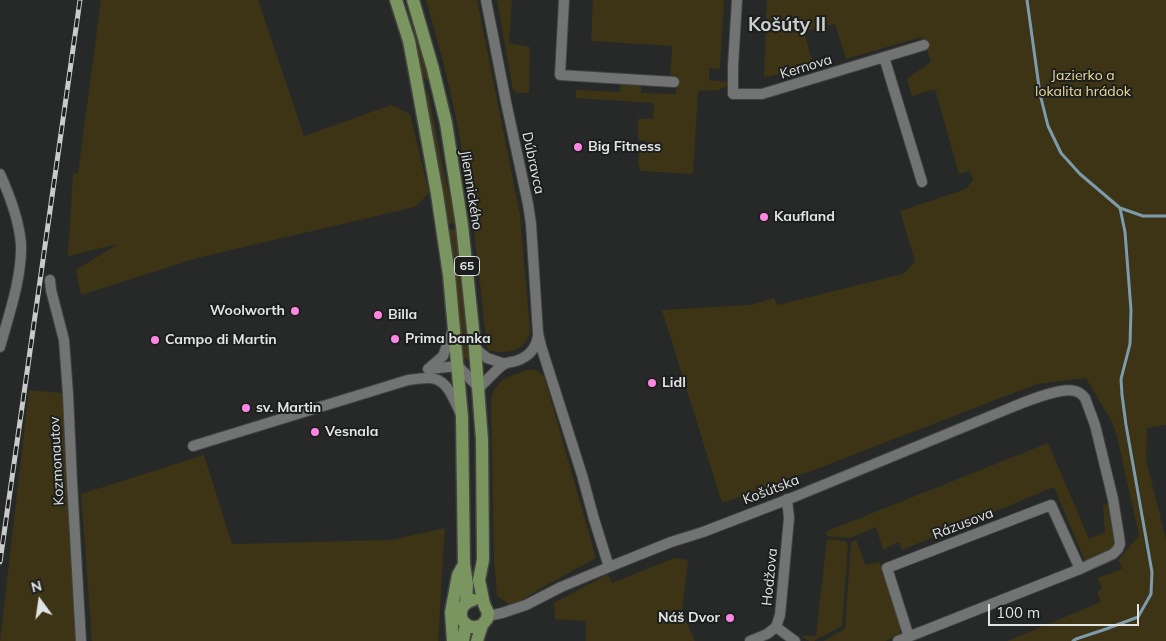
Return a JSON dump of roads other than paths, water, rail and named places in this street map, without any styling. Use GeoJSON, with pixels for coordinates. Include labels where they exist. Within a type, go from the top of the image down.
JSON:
{"type":"FeatureCollection","features":[{"type":"Feature","properties":{"kind":"main road","name":"65"},"geometry":{"type":"LineString","coordinates":[[396,0],[409,41],[425,123],[439,207],[454,326],[462,417],[464,564],[467,584],[466,603],[461,609],[462,620],[466,624],[463,641]]}},
{"type":"Feature","properties":{"kind":"main road","name":"Jilemnického"},"geometry":{"type":"LineString","coordinates":[[413,0],[446,123],[462,225],[476,348],[482,440],[483,560],[479,580],[485,615],[477,641]]}},
{"type":"Feature","properties":{"kind":"main road","name":"65"},"geometry":{"type":"LineString","coordinates":[[453,641],[451,612],[458,575],[464,564]]}},
{"type":"Feature","properties":{"kind":"main road"},"geometry":{"type":"LineString","coordinates":[[466,603],[477,600],[485,615],[473,627],[466,624]]}},
{"type":"Feature","properties":{"kind":"street","name":"Dúbravca"},"geometry":{"type":"LineString","coordinates":[[486,0],[528,204],[538,333],[609,567]]}},
{"type":"Feature","properties":{"kind":"street"},"geometry":{"type":"LineString","coordinates":[[564,0],[560,75],[674,82]]}},
{"type":"Feature","properties":{"kind":"street","name":"Kernova"},"geometry":{"type":"LineString","coordinates":[[737,0],[733,68],[734,94],[762,94],[924,45]]}},
{"type":"Feature","properties":{"kind":"street"},"geometry":{"type":"LineString","coordinates":[[884,56],[922,182]]}},
{"type":"Feature","properties":{"kind":"street"},"geometry":{"type":"LineString","coordinates":[[0,174],[11,201],[19,231],[21,249],[20,269],[0,346]]}},
{"type":"Feature","properties":{"kind":"street","name":"Kozmonautov"},"geometry":{"type":"LineString","coordinates":[[50,280],[61,328],[68,394],[81,641]]}},
{"type":"Feature","properties":{"kind":"street"},"geometry":{"type":"LineString","coordinates":[[194,446],[408,380],[428,369],[443,356],[454,326]]}},
{"type":"Feature","properties":{"kind":"street","name":"Dúbravca"},"geometry":{"type":"LineString","coordinates":[[478,388],[505,364],[528,355],[534,349],[538,333]]}},
{"type":"Feature","properties":{"kind":"street"},"geometry":{"type":"LineString","coordinates":[[476,348],[487,358],[505,364]]}},
{"type":"Feature","properties":{"kind":"street"},"geometry":{"type":"LineString","coordinates":[[428,369],[458,366],[478,388]]}},
{"type":"Feature","properties":{"kind":"street"},"geometry":{"type":"LineString","coordinates":[[408,380],[430,378],[438,380],[449,389],[462,417]]}},
{"type":"Feature","properties":{"kind":"street","name":"Košútska"},"geometry":{"type":"LineString","coordinates":[[485,615],[502,613],[526,605],[560,587],[609,567],[787,499],[1010,408],[1040,397],[1074,390],[1085,398],[1095,425],[1113,500],[1120,544],[1113,554],[1080,569]]}},
{"type":"Feature","properties":{"kind":"street","name":"Hodžova"},"geometry":{"type":"LineString","coordinates":[[750,641],[767,634],[776,627],[780,615],[788,539],[789,518],[787,499]]}},
{"type":"Feature","properties":{"kind":"street","name":"Rázusova"},"geometry":{"type":"LineString","coordinates":[[908,637],[887,568],[1051,504],[1080,569]]}},
{"type":"Feature","properties":{"kind":"street"},"geometry":{"type":"LineString","coordinates":[[898,641],[1080,569]]}},
{"type":"Feature","properties":{"kind":"street"},"geometry":{"type":"LineString","coordinates":[[776,627],[795,641]]}},
{"type":"Feature","properties":{"kind":"waterway"},"geometry":{"type":"LineString","coordinates":[[1027,0],[1040,94],[1048,126],[1061,153],[1080,174],[1120,208],[1143,216],[1166,216]]}},
{"type":"Feature","properties":{"kind":"waterway"},"geometry":{"type":"LineString","coordinates":[[1073,641],[1138,617],[1151,594],[1152,572],[1122,395],[1121,379],[1130,344],[1131,310],[1125,232],[1120,208]]}},
{"type":"Feature","properties":{"kind":"railway"},"geometry":{"type":"LineString","coordinates":[[0,562],[80,0]]}},
{"type":"Feature","properties":{"kind":"place","name":"Big Fitness"},"geometry":{"type":"Point","coordinates":[578,147]}},
{"type":"Feature","properties":{"kind":"place","name":"Kaufland"},"geometry":{"type":"Point","coordinates":[764,217]}},
{"type":"Feature","properties":{"kind":"place","name":"Woolworth"},"geometry":{"type":"Point","coordinates":[295,311]}},
{"type":"Feature","properties":{"kind":"place","name":"Billa"},"geometry":{"type":"Point","coordinates":[378,315]}},
{"type":"Feature","properties":{"kind":"place","name":"Prima banka"},"geometry":{"type":"Point","coordinates":[395,339]}},
{"type":"Feature","properties":{"kind":"place","name":"Campo di Martin"},"geometry":{"type":"Point","coordinates":[155,340]}},
{"type":"Feature","properties":{"kind":"place","name":"Lidl"},"geometry":{"type":"Point","coordinates":[652,383]}},
{"type":"Feature","properties":{"kind":"place","name":"sv. Martin"},"geometry":{"type":"Point","coordinates":[246,408]}},
{"type":"Feature","properties":{"kind":"place","name":"Vesnala"},"geometry":{"type":"Point","coordinates":[315,432]}},
{"type":"Feature","properties":{"kind":"place","name":"Náš Dvor"},"geometry":{"type":"Point","coordinates":[730,618]}},
{"type":"Feature","properties":{"kind":"district","name":"Košúty II"},"geometry":{"type":"Point","coordinates":[787,25]}},
{"type":"Feature","properties":{"kind":"park label","name":"Jazierko a lokalita hrádok"},"geometry":{"type":"Point","coordinates":[1083,84]}}]}
